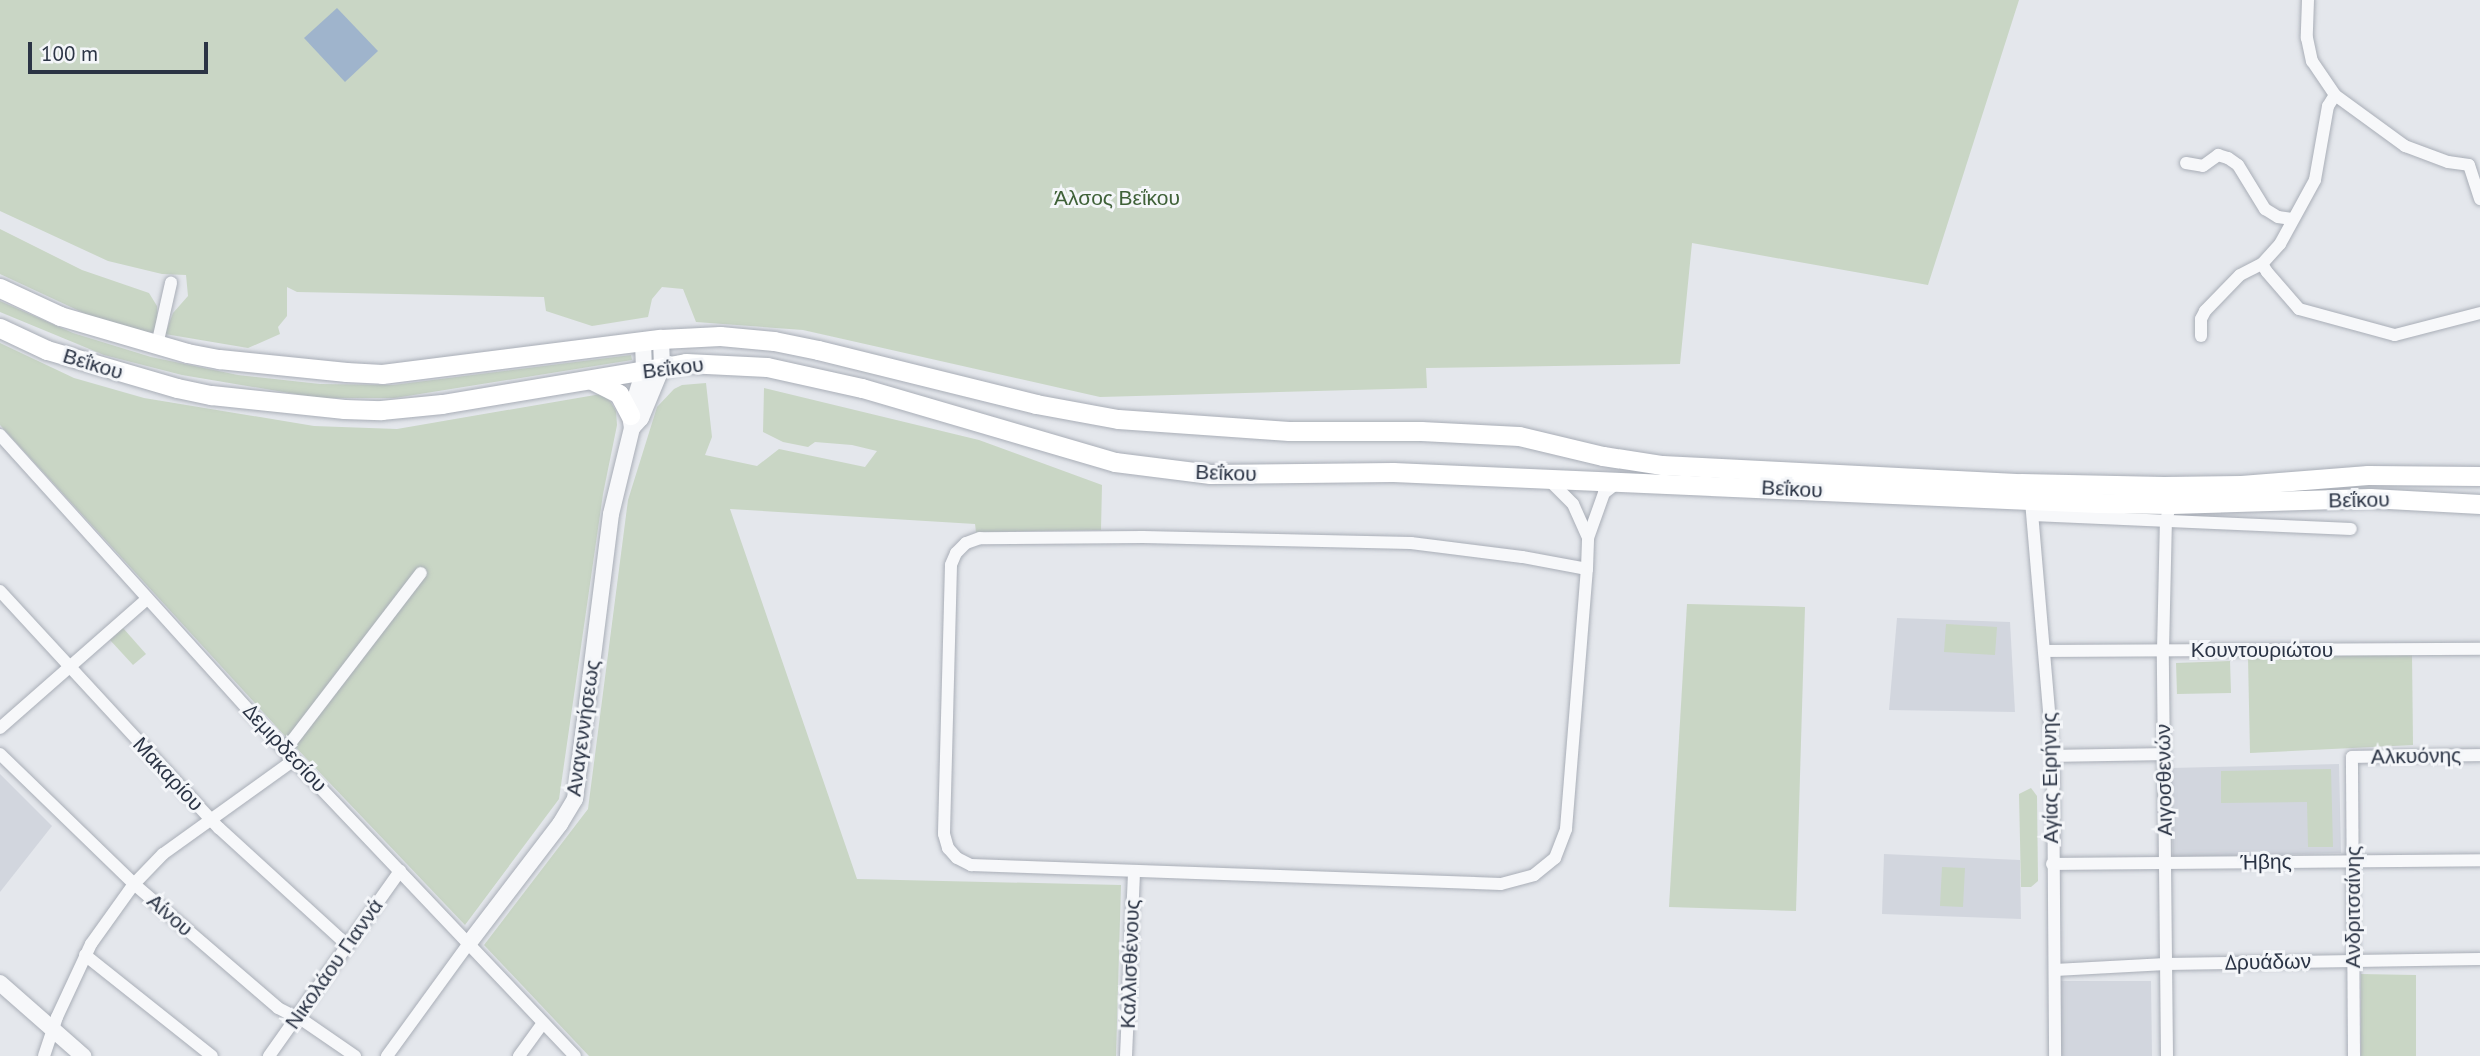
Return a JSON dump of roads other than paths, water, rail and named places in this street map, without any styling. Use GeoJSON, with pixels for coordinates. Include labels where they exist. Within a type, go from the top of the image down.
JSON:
{"type":"FeatureCollection","features":[{"type":"Feature","properties":{"kind":"main road","name":"Βεΐκου"},"geometry":{"type":"LineString","coordinates":[[0,288],[60,316],[158,345],[219,359],[382,373],[652,340],[720,336],[774,341],[1036,404],[1118,419],[1289,431],[1421,431],[1519,436],[1603,456],[1661,464],[2021,483],[2164,486],[2241,485],[2368,475],[2480,476]]}},
{"type":"Feature","properties":{"kind":"main road","name":"Βεΐκου"},"geometry":{"type":"LineString","coordinates":[[0,328],[47,350],[177,388],[211,395],[332,408],[380,410],[430,405],[705,363],[767,368],[862,388],[1074,452],[1179,472],[1259,475],[1394,472],[1617,483],[1683,483],[2032,508],[2168,512],[2370,498],[2480,504]]}},
{"type":"Feature","properties":{"kind":"main road"},"geometry":{"type":"LineString","coordinates":[[591,379],[607,384],[620,394],[631,421]]}},
{"type":"Feature","properties":{"kind":"street"},"geometry":{"type":"LineString","coordinates":[[2320,0],[2308,5],[2307,38],[2312,61],[2335,95],[2405,146],[2448,162],[2474,163],[2480,199]]}},
{"type":"Feature","properties":{"kind":"street"},"geometry":{"type":"LineString","coordinates":[[2201,336],[2205,311],[2240,275],[2262,264],[2280,244],[2292,219],[2304,204],[2315,180],[2328,106],[2335,95]]}},
{"type":"Feature","properties":{"kind":"street"},"geometry":{"type":"LineString","coordinates":[[2186,163],[2203,166],[2218,155],[2228,158],[2238,164],[2265,209],[2278,217],[2292,219]]}},
{"type":"Feature","properties":{"kind":"street"},"geometry":{"type":"LineString","coordinates":[[2262,264],[2299,309],[2395,335],[2480,313]]}},
{"type":"Feature","properties":{"kind":"street"},"geometry":{"type":"LineString","coordinates":[[158,345],[171,283]]}},
{"type":"Feature","properties":{"kind":"street","name":"Αναγεννήσεως"},"geometry":{"type":"LineString","coordinates":[[387,1056],[560,824],[575,799],[613,502],[631,421],[653,369],[652,340]]}},
{"type":"Feature","properties":{"kind":"street","name":"Δεμιρδεσίου"},"geometry":{"type":"LineString","coordinates":[[0,435],[290,755],[575,1056]]}},
{"type":"Feature","properties":{"kind":"street"},"geometry":{"type":"LineString","coordinates":[[1547,478],[1573,504],[1588,538]]}},
{"type":"Feature","properties":{"kind":"street"},"geometry":{"type":"LineString","coordinates":[[1587,569],[1522,557],[1411,543],[1143,537],[980,538],[966,543],[956,553],[951,565],[944,834],[948,848],[957,858],[971,865],[1134,872],[1501,884],[1525,879],[1542,870],[1561,850],[1566,829],[1587,569],[1588,538],[1604,493],[1617,483]]}},
{"type":"Feature","properties":{"kind":"street","name":"Αγίας Ειρήνης"},"geometry":{"type":"LineString","coordinates":[[2032,508],[2053,756],[2055,1056]]}},
{"type":"Feature","properties":{"kind":"street"},"geometry":{"type":"LineString","coordinates":[[2168,512],[2351,529]]}},
{"type":"Feature","properties":{"kind":"street","name":"Αιγοσθενών"},"geometry":{"type":"LineString","coordinates":[[2166,1056],[2163,650],[2168,512]]}},
{"type":"Feature","properties":{"kind":"street"},"geometry":{"type":"LineString","coordinates":[[44,1056],[85,955],[134,884],[163,854],[290,755],[421,573]]}},
{"type":"Feature","properties":{"kind":"street","name":"Μακαρίου"},"geometry":{"type":"LineString","coordinates":[[0,591],[210,819],[347,945]]}},
{"type":"Feature","properties":{"kind":"street"},"geometry":{"type":"LineString","coordinates":[[0,729],[148,598]]}},
{"type":"Feature","properties":{"kind":"street","name":"Κουντουριώτου"},"geometry":{"type":"LineString","coordinates":[[2044,651],[2480,649]]}},
{"type":"Feature","properties":{"kind":"street","name":"Αίνου"},"geometry":{"type":"LineString","coordinates":[[0,754],[134,884],[278,1008],[355,1056]]}},
{"type":"Feature","properties":{"kind":"street"},"geometry":{"type":"LineString","coordinates":[[2053,756],[2164,754]]}},
{"type":"Feature","properties":{"kind":"street","name":"Αλκυόνης"},"geometry":{"type":"LineString","coordinates":[[2352,757],[2480,755]]}},
{"type":"Feature","properties":{"kind":"street","name":"Ανδριτσαίνης"},"geometry":{"type":"LineString","coordinates":[[2352,757],[2354,1056]]}},
{"type":"Feature","properties":{"kind":"street","name":"Ήβης"},"geometry":{"type":"LineString","coordinates":[[2052,864],[2480,860]]}},
{"type":"Feature","properties":{"kind":"street","name":"Νικολάου Γιαννά"},"geometry":{"type":"LineString","coordinates":[[269,1056],[400,871]]}},
{"type":"Feature","properties":{"kind":"street","name":"Καλλισθένους"},"geometry":{"type":"LineString","coordinates":[[1126,1056],[1134,872]]}},
{"type":"Feature","properties":{"kind":"street"},"geometry":{"type":"LineString","coordinates":[[85,955],[212,1056]]}},
{"type":"Feature","properties":{"kind":"street","name":"Δρυάδων"},"geometry":{"type":"LineString","coordinates":[[2055,970],[2166,964],[2480,959]]}},
{"type":"Feature","properties":{"kind":"street"},"geometry":{"type":"LineString","coordinates":[[0,983],[83,1056]]}},
{"type":"Feature","properties":{"kind":"street"},"geometry":{"type":"LineString","coordinates":[[519,1056],[543,1023]]}},
{"type":"Feature","properties":{"kind":"water"},"geometry":{"type":"Polygon","coordinates":[[[337,8],[378,51],[345,82],[304,38],[337,8]]]}},
{"type":"Feature","properties":{"kind":"park label","name":"Άλσος Βεΐκου"},"geometry":{"type":"Point","coordinates":[1117,198]}}]}
